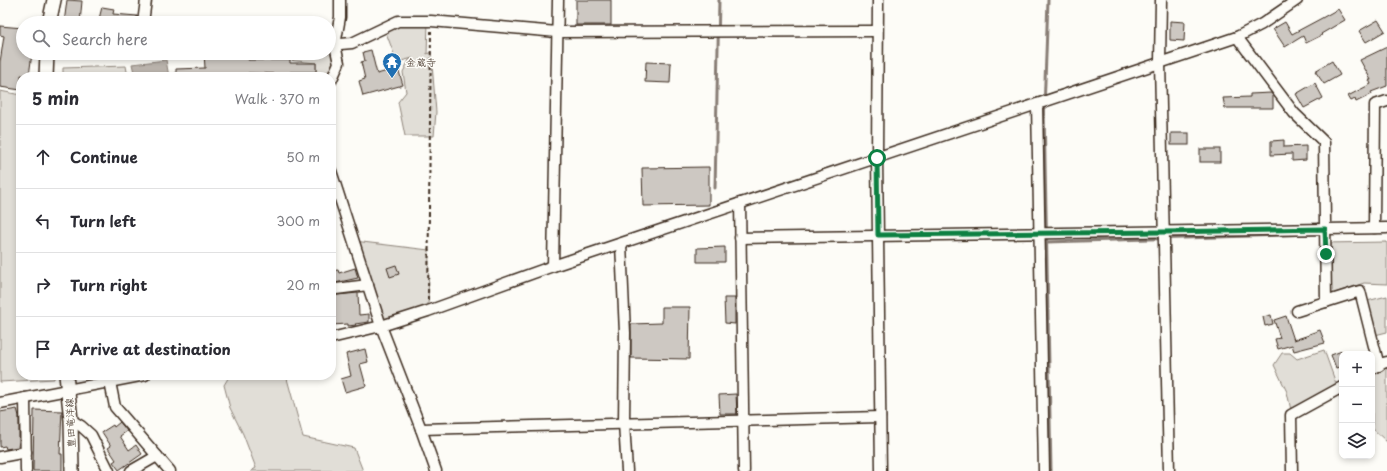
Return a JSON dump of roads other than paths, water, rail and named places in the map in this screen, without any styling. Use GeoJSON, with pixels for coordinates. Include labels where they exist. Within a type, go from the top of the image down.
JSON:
{"type":"FeatureCollection","features":[{"type":"Feature","properties":{"kind":"main road"},"geometry":{"type":"LineString","coordinates":[[51,16],[54,0]]}},
{"type":"Feature","properties":{"kind":"main road"},"geometry":{"type":"LineString","coordinates":[[46,72],[47,60]]}},
{"type":"Feature","properties":{"kind":"main road","name":"豊田竜洋線"},"geometry":{"type":"LineString","coordinates":[[67,380],[71,420],[72,471]]}},
{"type":"Feature","properties":{"kind":"street"},"geometry":{"type":"LineString","coordinates":[[144,16],[146,0]]}},
{"type":"Feature","properties":{"kind":"street"},"geometry":{"type":"LineString","coordinates":[[336,31],[340,17],[340,0]]}},
{"type":"Feature","properties":{"kind":"street"},"geometry":{"type":"LineString","coordinates":[[552,266],[558,0]]}},
{"type":"Feature","properties":{"kind":"street"},"geometry":{"type":"LineString","coordinates":[[878,0],[877,158],[882,471]]}},
{"type":"Feature","properties":{"kind":"street"},"geometry":{"type":"LineString","coordinates":[[1161,0],[1160,62],[1169,471]]}},
{"type":"Feature","properties":{"kind":"street"},"geometry":{"type":"LineString","coordinates":[[336,337],[381,326],[428,311],[552,266],[1237,37],[1262,24],[1297,0]]}},
{"type":"Feature","properties":{"kind":"street"},"geometry":{"type":"LineString","coordinates":[[336,45],[352,43],[398,21],[432,22],[557,32],[877,31]]}},
{"type":"Feature","properties":{"kind":"street"},"geometry":{"type":"LineString","coordinates":[[1237,37],[1294,113],[1324,142],[1326,302]]}},
{"type":"Feature","properties":{"kind":"street"},"geometry":{"type":"LineString","coordinates":[[335,72],[339,63],[336,55]]}},
{"type":"Feature","properties":{"kind":"street"},"geometry":{"type":"LineString","coordinates":[[1374,228],[1375,106],[1387,101]]}},
{"type":"Feature","properties":{"kind":"street"},"geometry":{"type":"LineString","coordinates":[[1038,104],[1044,471]]}},
{"type":"Feature","properties":{"kind":"street"},"geometry":{"type":"LineString","coordinates":[[336,186],[381,326],[436,471]]}},
{"type":"Feature","properties":{"kind":"street"},"geometry":{"type":"LineString","coordinates":[[740,203],[744,471]]}},
{"type":"Feature","properties":{"kind":"street"},"geometry":{"type":"LineString","coordinates":[[740,238],[1387,228]]}},
{"type":"Feature","properties":{"kind":"street"},"geometry":{"type":"LineString","coordinates":[[621,244],[625,333],[624,423],[627,471]]}},
{"type":"Feature","properties":{"kind":"street"},"geometry":{"type":"LineString","coordinates":[[336,289],[368,285]]}},
{"type":"Feature","properties":{"kind":"street"},"geometry":{"type":"LineString","coordinates":[[1297,311],[1360,291],[1379,366]]}},
{"type":"Feature","properties":{"kind":"street"},"geometry":{"type":"LineString","coordinates":[[0,402],[120,380]]}},
{"type":"Feature","properties":{"kind":"street"},"geometry":{"type":"LineString","coordinates":[[110,382],[115,407],[170,471]]}},
{"type":"Feature","properties":{"kind":"street"},"geometry":{"type":"LineString","coordinates":[[1292,471],[1291,415],[1339,389]]}},
{"type":"Feature","properties":{"kind":"street"},"geometry":{"type":"LineString","coordinates":[[25,398],[26,471]]}},
{"type":"Feature","properties":{"kind":"street"},"geometry":{"type":"LineString","coordinates":[[421,429],[880,417]]}},
{"type":"Feature","properties":{"kind":"street"},"geometry":{"type":"LineString","coordinates":[[71,420],[91,435],[109,471]]}},
{"type":"Feature","properties":{"kind":"street"},"geometry":{"type":"LineString","coordinates":[[0,457],[26,452]]}},
{"type":"Feature","properties":{"kind":"street"},"geometry":{"type":"LineString","coordinates":[[131,471],[157,456]]}},
{"type":"Feature","properties":{"kind":"waterway"},"geometry":{"type":"LineString","coordinates":[[715,188],[719,0]]}},
{"type":"Feature","properties":{"kind":"waterway"},"geometry":{"type":"LineString","coordinates":[[1048,0],[1044,109],[1051,471]]}},
{"type":"Feature","properties":{"kind":"waterway"},"geometry":{"type":"LineString","coordinates":[[1047,242],[1315,234]]}},
{"type":"Feature","properties":{"kind":"place","name":"金蔵寺"},"geometry":{"type":"Point","coordinates":[392,79]}}]}
